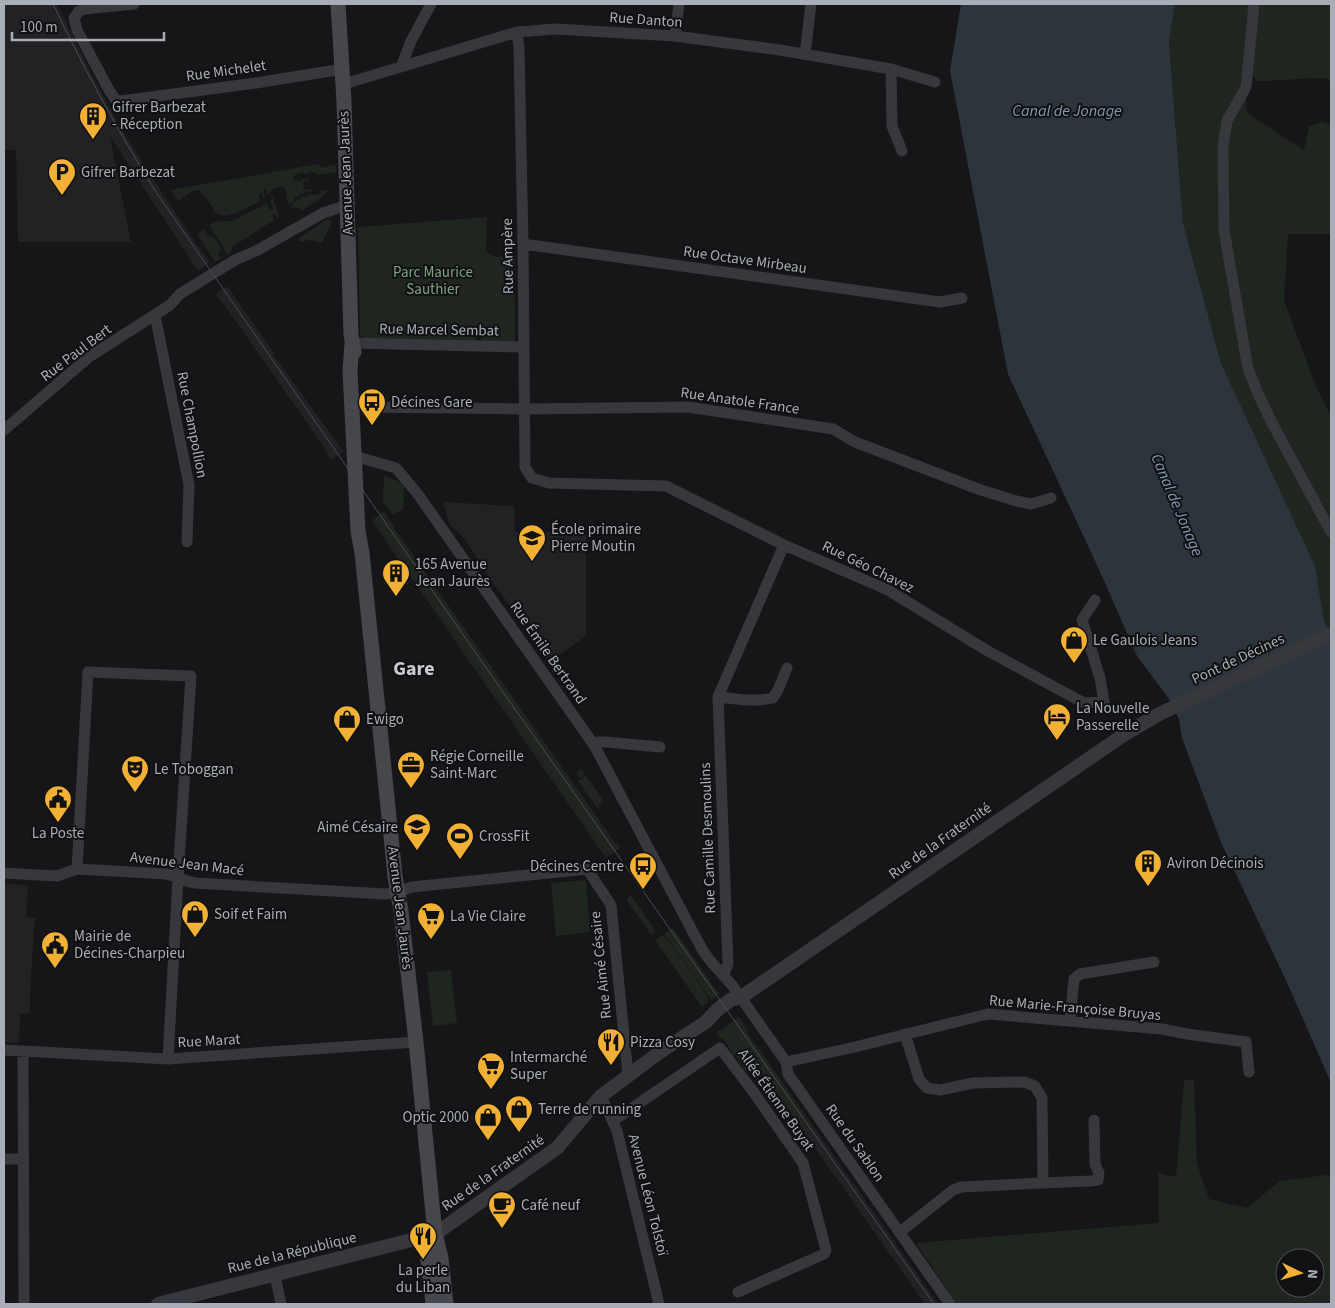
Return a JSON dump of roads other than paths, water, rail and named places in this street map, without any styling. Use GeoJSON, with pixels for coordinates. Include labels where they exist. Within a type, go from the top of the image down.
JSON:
{"type":"FeatureCollection","features":[{"type":"Feature","properties":{"kind":"main road","name":"Avenue Jean Jaurès"},"geometry":{"type":"LineString","coordinates":[[338,4],[343,76],[352,343],[358,368],[356,404],[364,524],[362,553],[416,1042],[434,1234],[441,1258],[446,1304]]}},
{"type":"Feature","properties":{"kind":"main road","name":"Avenue Jean Jaurès"},"geometry":{"type":"LineString","coordinates":[[433,1304],[428,1260],[434,1234]]}},
{"type":"Feature","properties":{"kind":"street","name":"Rue Michelet"},"geometry":{"type":"LineString","coordinates":[[134,4],[85,9],[79,11],[74,18],[78,30],[115,99],[127,101],[256,83],[343,76]]}},
{"type":"Feature","properties":{"kind":"street"},"geometry":{"type":"LineString","coordinates":[[401,67],[411,41],[431,4]]}},
{"type":"Feature","properties":{"kind":"street"},"geometry":{"type":"LineString","coordinates":[[675,36],[679,4]]}},
{"type":"Feature","properties":{"kind":"street"},"geometry":{"type":"LineString","coordinates":[[805,54],[810,4]]}},
{"type":"Feature","properties":{"kind":"street"},"geometry":{"type":"LineString","coordinates":[[1254,4],[1246,87],[1227,121],[1223,146],[1224,230],[1248,369],[1272,423],[1331,532]]}},
{"type":"Feature","properties":{"kind":"street","name":"Rue Danton"},"geometry":{"type":"LineString","coordinates":[[343,76],[401,67],[517,32],[556,29],[675,36],[805,54],[891,69],[935,82]]}},
{"type":"Feature","properties":{"kind":"street","name":"Rue Ampère"},"geometry":{"type":"LineString","coordinates":[[517,32],[519,48],[523,244],[525,467],[532,478]]}},
{"type":"Feature","properties":{"kind":"street"},"geometry":{"type":"LineString","coordinates":[[891,69],[892,126],[902,152]]}},
{"type":"Feature","properties":{"kind":"street","name":"Rue Paul Bert"},"geometry":{"type":"LineString","coordinates":[[4,430],[89,357],[170,305],[184,300],[238,267],[256,252],[323,213],[347,205]]}},
{"type":"Feature","properties":{"kind":"street","name":"Rue Octave Mirbeau"},"geometry":{"type":"LineString","coordinates":[[523,244],[940,302],[962,298]]}},
{"type":"Feature","properties":{"kind":"street","name":"Rue Champollion"},"geometry":{"type":"LineString","coordinates":[[155,315],[189,485],[187,542]]}},
{"type":"Feature","properties":{"kind":"street","name":"Rue Marcel Sembat"},"geometry":{"type":"LineString","coordinates":[[352,343],[524,347]]}},
{"type":"Feature","properties":{"kind":"street","name":"Rue Anatole France"},"geometry":{"type":"LineString","coordinates":[[356,404],[525,409],[688,406],[833,429],[855,442],[978,489],[1031,504],[1050,498]]}},
{"type":"Feature","properties":{"kind":"street","name":"Rue Émile Bertrand"},"geometry":{"type":"LineString","coordinates":[[359,458],[396,468],[417,493],[594,745],[703,950],[732,985],[740,998]]}},
{"type":"Feature","properties":{"kind":"street","name":"Rue Géo Chavez"},"geometry":{"type":"LineString","coordinates":[[532,478],[549,483],[666,486],[784,545],[888,590],[986,650],[1084,703],[1104,702],[1100,678],[1082,620],[1095,600]]}},
{"type":"Feature","properties":{"kind":"street","name":"Rue Camille Desmoulins"},"geometry":{"type":"LineString","coordinates":[[723,976],[728,964],[718,698],[784,545]]}},
{"type":"Feature","properties":{"kind":"street","name":"Pont de Décines"},"geometry":{"type":"LineString","coordinates":[[1159,714],[1331,634]]}},
{"type":"Feature","properties":{"kind":"street"},"geometry":{"type":"LineString","coordinates":[[718,698],[766,700],[773,698],[787,668]]}},
{"type":"Feature","properties":{"kind":"street"},"geometry":{"type":"LineString","coordinates":[[77,869],[88,672],[191,676],[168,1059]]}},
{"type":"Feature","properties":{"kind":"street","name":"Rue de la Fraternité"},"geometry":{"type":"LineString","coordinates":[[434,1234],[557,1148],[601,1096],[628,1075],[706,1022],[717,1010],[732,999],[740,998],[1122,736],[1159,714]]}},
{"type":"Feature","properties":{"kind":"street"},"geometry":{"type":"LineString","coordinates":[[594,745],[598,742],[606,742],[660,747]]}},
{"type":"Feature","properties":{"kind":"street","name":"Avenue Jean Macé"},"geometry":{"type":"LineString","coordinates":[[4,873],[61,876],[77,869],[166,874],[188,882],[205,884],[385,894],[398,892]]}},
{"type":"Feature","properties":{"kind":"street","name":"Rue Aimé Césaire"},"geometry":{"type":"LineString","coordinates":[[398,892],[412,887],[587,869],[611,905],[628,1075]]}},
{"type":"Feature","properties":{"kind":"street"},"geometry":{"type":"LineString","coordinates":[[1070,1020],[1074,979],[1080,974],[1154,962]]}},
{"type":"Feature","properties":{"kind":"street","name":"Rue du Sablon"},"geometry":{"type":"LineString","coordinates":[[740,998],[786,1062],[788,1074],[950,1304]]}},
{"type":"Feature","properties":{"kind":"street","name":"Rue Marie-Françoise Bruyas"},"geometry":{"type":"LineString","coordinates":[[786,1062],[988,1014],[1162,1029],[1246,1042],[1249,1072]]}},
{"type":"Feature","properties":{"kind":"street"},"geometry":{"type":"LineString","coordinates":[[905,1034],[919,1080],[927,1088],[940,1090],[973,1083],[1015,1082],[1024,1082],[1036,1086],[1042,1098],[1043,1183]]}},
{"type":"Feature","properties":{"kind":"street","name":"Rue Marat"},"geometry":{"type":"LineString","coordinates":[[4,1050],[168,1059],[416,1042]]}},
{"type":"Feature","properties":{"kind":"street","name":"Allée Étienne Buyat"},"geometry":{"type":"LineString","coordinates":[[613,1121],[720,1048],[752,1090],[803,1163],[826,1250],[824,1254],[738,1292]]}},
{"type":"Feature","properties":{"kind":"street"},"geometry":{"type":"LineString","coordinates":[[23,1051],[24,1304]]}},
{"type":"Feature","properties":{"kind":"street","name":"Avenue Léon Tolstoï"},"geometry":{"type":"LineString","coordinates":[[601,1096],[617,1131],[660,1304]]}},
{"type":"Feature","properties":{"kind":"street"},"geometry":{"type":"LineString","coordinates":[[900,1232],[953,1190],[961,1187],[1091,1182],[1098,1180],[1099,1173],[1095,1164],[1094,1120]]}},
{"type":"Feature","properties":{"kind":"street"},"geometry":{"type":"LineString","coordinates":[[4,1159],[24,1159]]}},
{"type":"Feature","properties":{"kind":"street","name":"Rue de la République"},"geometry":{"type":"LineString","coordinates":[[160,1304],[434,1234]]}},
{"type":"Feature","properties":{"kind":"street"},"geometry":{"type":"LineString","coordinates":[[275,1275],[281,1304]]}},
{"type":"Feature","properties":{"kind":"water","name":"Canal de Jonage"},"geometry":{"type":"Polygon","coordinates":[[[961,4],[1175,4],[1169,42],[1183,223],[1221,363],[1315,566],[1324,621],[1331,635],[1331,1083],[1289,987],[1220,840],[1182,738],[1179,719],[1169,699],[1137,656],[1008,374],[950,71],[961,4]]]}},
{"type":"Feature","properties":{"kind":"waterway"},"geometry":{"type":"LineString","coordinates":[[1331,28],[1331,36]]}},
{"type":"Feature","properties":{"kind":"tram line"},"geometry":{"type":"LineString","coordinates":[[53,4],[102,100],[156,192],[498,685],[934,1304]]}},
{"type":"Feature","properties":{"kind":"place","name":"Gifrer Barbezat - Réception"},"geometry":{"type":"Point","coordinates":[93,140]}},
{"type":"Feature","properties":{"kind":"place","name":"Gifrer Barbezat"},"geometry":{"type":"Point","coordinates":[62,196]}},
{"type":"Feature","properties":{"kind":"place","name":"Décines Gare"},"geometry":{"type":"Point","coordinates":[372,426]}},
{"type":"Feature","properties":{"kind":"place","name":"École primaire Pierre Moutin"},"geometry":{"type":"Point","coordinates":[532,562]}},
{"type":"Feature","properties":{"kind":"place","name":"165 Avenue Jean Jaurès"},"geometry":{"type":"Point","coordinates":[396,597]}},
{"type":"Feature","properties":{"kind":"place","name":"Le Gaulois Jeans"},"geometry":{"type":"Point","coordinates":[1074,664]}},
{"type":"Feature","properties":{"kind":"place","name":"La Nouvelle Passerelle"},"geometry":{"type":"Point","coordinates":[1057,741]}},
{"type":"Feature","properties":{"kind":"place","name":"Ewigo"},"geometry":{"type":"Point","coordinates":[347,743]}},
{"type":"Feature","properties":{"kind":"place","name":"Régie Corneille Saint-Marc"},"geometry":{"type":"Point","coordinates":[411,789]}},
{"type":"Feature","properties":{"kind":"place","name":"Le Toboggan"},"geometry":{"type":"Point","coordinates":[135,793]}},
{"type":"Feature","properties":{"kind":"place","name":"La Poste"},"geometry":{"type":"Point","coordinates":[58,823]}},
{"type":"Feature","properties":{"kind":"place","name":"Aimé Césaire"},"geometry":{"type":"Point","coordinates":[417,851]}},
{"type":"Feature","properties":{"kind":"place","name":"CrossFit"},"geometry":{"type":"Point","coordinates":[460,860]}},
{"type":"Feature","properties":{"kind":"place","name":"Aviron Décinois"},"geometry":{"type":"Point","coordinates":[1148,887]}},
{"type":"Feature","properties":{"kind":"place","name":"Décines Centre"},"geometry":{"type":"Point","coordinates":[643,890]}},
{"type":"Feature","properties":{"kind":"place","name":"Soif et Faim"},"geometry":{"type":"Point","coordinates":[195,938]}},
{"type":"Feature","properties":{"kind":"place","name":"La Vie Claire"},"geometry":{"type":"Point","coordinates":[431,940]}},
{"type":"Feature","properties":{"kind":"place","name":"Mairie de Décines-Charpieu"},"geometry":{"type":"Point","coordinates":[55,969]}},
{"type":"Feature","properties":{"kind":"place","name":"Pizza Cosy"},"geometry":{"type":"Point","coordinates":[611,1066]}},
{"type":"Feature","properties":{"kind":"place","name":"Intermarché Super"},"geometry":{"type":"Point","coordinates":[491,1090]}},
{"type":"Feature","properties":{"kind":"place","name":"Terre de running"},"geometry":{"type":"Point","coordinates":[519,1133]}},
{"type":"Feature","properties":{"kind":"place","name":"Optic 2000"},"geometry":{"type":"Point","coordinates":[488,1141]}},
{"type":"Feature","properties":{"kind":"place","name":"Café neuf"},"geometry":{"type":"Point","coordinates":[502,1229]}},
{"type":"Feature","properties":{"kind":"place","name":"La perle du Liban"},"geometry":{"type":"Point","coordinates":[423,1260]}},
{"type":"Feature","properties":{"kind":"district","name":"Gare"},"geometry":{"type":"Point","coordinates":[414,669]}},
{"type":"Feature","properties":{"kind":"park label","name":"Parc Maurice Sauthier"},"geometry":{"type":"Point","coordinates":[433,280]}}]}
